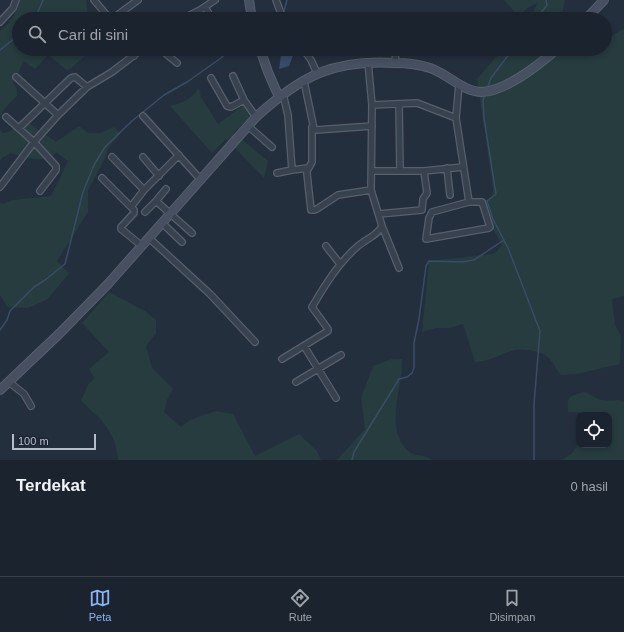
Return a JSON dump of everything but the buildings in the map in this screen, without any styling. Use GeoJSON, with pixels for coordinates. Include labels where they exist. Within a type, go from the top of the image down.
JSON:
{"type":"FeatureCollection","features":[{"type":"Feature","properties":{"kind":"street"},"geometry":{"type":"LineString","coordinates":[[0,22],[13,8],[16,0]]}},
{"type":"Feature","properties":{"kind":"street"},"geometry":{"type":"LineString","coordinates":[[94,0],[105,12]]}},
{"type":"Feature","properties":{"kind":"street"},"geometry":{"type":"LineString","coordinates":[[121,12],[138,0]]}},
{"type":"Feature","properties":{"kind":"street"},"geometry":{"type":"LineString","coordinates":[[195,12],[215,0]]}},
{"type":"Feature","properties":{"kind":"street"},"geometry":{"type":"LineString","coordinates":[[249,0],[251,12]]}},
{"type":"Feature","properties":{"kind":"street"},"geometry":{"type":"LineString","coordinates":[[276,0],[280,12]]}},
{"type":"Feature","properties":{"kind":"street"},"geometry":{"type":"LineString","coordinates":[[593,12],[604,0]]}},
{"type":"Feature","properties":{"kind":"street"},"geometry":{"type":"LineString","coordinates":[[205,7],[208,12]]}},
{"type":"Feature","properties":{"kind":"street"},"geometry":{"type":"LineString","coordinates":[[0,187],[34,142],[58,115],[87,87],[103,78],[134,56]]}},
{"type":"Feature","properties":{"kind":"street"},"geometry":{"type":"LineString","coordinates":[[168,56],[177,63]]}},
{"type":"Feature","properties":{"kind":"street"},"geometry":{"type":"LineString","coordinates":[[262,56],[268,72],[281,96],[288,115],[292,170]]}},
{"type":"Feature","properties":{"kind":"street"},"geometry":{"type":"LineString","coordinates":[[308,56],[317,73]]}},
{"type":"Feature","properties":{"kind":"street"},"geometry":{"type":"LineString","coordinates":[[395,63],[396,56]]}},
{"type":"Feature","properties":{"kind":"street"},"geometry":{"type":"LineString","coordinates":[[0,390],[77,316],[142,246],[256,117],[281,96],[317,73],[342,65],[368,62],[379,61],[413,64],[439,71],[471,91],[486,91],[504,86],[534,68],[549,56]]}},
{"type":"Feature","properties":{"kind":"street"},"geometry":{"type":"LineString","coordinates":[[368,62],[372,105],[371,190],[382,226],[399,268]]}},
{"type":"Feature","properties":{"kind":"street"},"geometry":{"type":"LineString","coordinates":[[233,76],[244,100],[256,117]]}},
{"type":"Feature","properties":{"kind":"street"},"geometry":{"type":"LineString","coordinates":[[16,77],[58,115]]}},
{"type":"Feature","properties":{"kind":"street"},"geometry":{"type":"LineString","coordinates":[[19,128],[44,102],[71,78],[75,77],[87,87]]}},
{"type":"Feature","properties":{"kind":"street"},"geometry":{"type":"LineString","coordinates":[[211,78],[227,106],[231,107],[244,100]]}},
{"type":"Feature","properties":{"kind":"street"},"geometry":{"type":"LineString","coordinates":[[304,81],[312,127],[312,162],[308,168],[307,174],[310,207],[312,210],[317,208],[338,195],[371,190]]}},
{"type":"Feature","properties":{"kind":"street"},"geometry":{"type":"LineString","coordinates":[[459,84],[456,118],[469,202]]}},
{"type":"Feature","properties":{"kind":"street"},"geometry":{"type":"LineString","coordinates":[[398,104],[400,171]]}},
{"type":"Feature","properties":{"kind":"street"},"geometry":{"type":"LineString","coordinates":[[372,105],[417,104],[456,118]]}},
{"type":"Feature","properties":{"kind":"street"},"geometry":{"type":"LineString","coordinates":[[143,116],[201,180]]}},
{"type":"Feature","properties":{"kind":"street"},"geometry":{"type":"LineString","coordinates":[[6,117],[34,142],[56,166],[56,170],[40,191]]}},
{"type":"Feature","properties":{"kind":"street"},"geometry":{"type":"LineString","coordinates":[[248,126],[272,147]]}},
{"type":"Feature","properties":{"kind":"street"},"geometry":{"type":"LineString","coordinates":[[312,127],[316,130],[372,126]]}},
{"type":"Feature","properties":{"kind":"street"},"geometry":{"type":"LineString","coordinates":[[131,207],[144,190],[178,155]]}},
{"type":"Feature","properties":{"kind":"street"},"geometry":{"type":"LineString","coordinates":[[112,157],[144,190]]}},
{"type":"Feature","properties":{"kind":"street"},"geometry":{"type":"LineString","coordinates":[[143,157],[158,176]]}},
{"type":"Feature","properties":{"kind":"street"},"geometry":{"type":"LineString","coordinates":[[372,171],[424,171],[463,167]]}},
{"type":"Feature","properties":{"kind":"street"},"geometry":{"type":"LineString","coordinates":[[277,173],[308,168]]}},
{"type":"Feature","properties":{"kind":"street"},"geometry":{"type":"LineString","coordinates":[[447,168],[450,195]]}},
{"type":"Feature","properties":{"kind":"street"},"geometry":{"type":"LineString","coordinates":[[379,214],[422,210],[423,199],[427,194],[424,171]]}},
{"type":"Feature","properties":{"kind":"street"},"geometry":{"type":"LineString","coordinates":[[102,178],[135,212],[121,227],[121,229],[142,246]]}},
{"type":"Feature","properties":{"kind":"street"},"geometry":{"type":"LineString","coordinates":[[145,212],[166,189]]}},
{"type":"Feature","properties":{"kind":"street"},"geometry":{"type":"LineString","coordinates":[[156,201],[192,233]]}},
{"type":"Feature","properties":{"kind":"street"},"geometry":{"type":"LineString","coordinates":[[469,202],[482,202],[490,226],[489,228],[426,240],[429,218],[432,212],[469,202]]}},
{"type":"Feature","properties":{"kind":"street"},"geometry":{"type":"LineString","coordinates":[[162,223],[182,242]]}},
{"type":"Feature","properties":{"kind":"street"},"geometry":{"type":"LineString","coordinates":[[282,359],[328,330],[312,307],[340,264],[358,246],[382,226]]}},
{"type":"Feature","properties":{"kind":"street"},"geometry":{"type":"LineString","coordinates":[[149,238],[210,294],[255,342]]}},
{"type":"Feature","properties":{"kind":"street"},"geometry":{"type":"LineString","coordinates":[[326,246],[340,264]]}},
{"type":"Feature","properties":{"kind":"street"},"geometry":{"type":"LineString","coordinates":[[304,346],[336,398]]}},
{"type":"Feature","properties":{"kind":"street"},"geometry":{"type":"LineString","coordinates":[[296,382],[341,355]]}},
{"type":"Feature","properties":{"kind":"street"},"geometry":{"type":"LineString","coordinates":[[9,382],[24,394],[31,406]]}},
{"type":"Feature","properties":{"kind":"green space"},"geometry":{"type":"Polygon","coordinates":[[[20,0],[86,0],[88,12],[16,12],[20,0]]]}},
{"type":"Feature","properties":{"kind":"green space"},"geometry":{"type":"Polygon","coordinates":[[[504,0],[565,0],[562,12],[533,12],[537,3],[527,8],[523,12],[515,12],[504,0]]]}},
{"type":"Feature","properties":{"kind":"green space"},"geometry":{"type":"Polygon","coordinates":[[[12,18],[12,56],[47,56],[35,69],[24,61],[13,82],[17,90],[17,96],[5,108],[0,117],[0,31],[12,18]]]}},
{"type":"Feature","properties":{"kind":"green space"},"geometry":{"type":"Polygon","coordinates":[[[624,29],[624,296],[612,299],[615,325],[621,336],[620,364],[577,374],[561,375],[548,357],[534,351],[527,350],[516,350],[475,362],[463,324],[450,328],[436,328],[422,332],[429,261],[491,254],[496,252],[502,245],[494,231],[485,201],[492,196],[493,189],[477,79],[497,56],[612,56],[612,35],[624,29]]]}},
{"type":"Feature","properties":{"kind":"green space"},"geometry":{"type":"Polygon","coordinates":[[[49,56],[85,56],[71,68],[67,70],[49,56]]]}},
{"type":"Feature","properties":{"kind":"green space"},"geometry":{"type":"Polygon","coordinates":[[[199,88],[201,97],[218,124],[244,105],[251,115],[234,133],[268,161],[264,178],[226,139],[212,153],[170,106],[186,100],[199,88]]]}},
{"type":"Feature","properties":{"kind":"green space"},"geometry":{"type":"Polygon","coordinates":[[[18,124],[30,124],[56,142],[79,126],[88,133],[100,133],[114,127],[121,134],[108,148],[106,157],[88,190],[88,212],[57,261],[69,273],[48,299],[28,308],[8,307],[0,295],[0,203],[3,204],[13,200],[51,196],[68,161],[56,152],[52,156],[41,159],[28,158],[11,153],[2,158],[0,161],[0,130],[3,133],[10,131],[18,124]]]}},
{"type":"Feature","properties":{"kind":"green space"},"geometry":{"type":"Polygon","coordinates":[[[109,292],[145,311],[156,320],[156,333],[146,346],[152,368],[173,389],[167,400],[164,412],[181,427],[190,420],[216,411],[233,414],[255,456],[299,434],[317,451],[321,460],[118,460],[111,433],[101,420],[81,401],[88,385],[94,378],[89,369],[109,352],[82,323],[109,292]]]}},
{"type":"Feature","properties":{"kind":"green space"},"geometry":{"type":"Polygon","coordinates":[[[392,359],[402,359],[402,370],[396,406],[397,430],[400,440],[410,452],[432,460],[337,460],[365,429],[361,398],[373,366],[392,359]]]}},
{"type":"Feature","properties":{"kind":"green space"},"geometry":{"type":"Polygon","coordinates":[[[584,392],[600,399],[619,400],[624,402],[624,460],[562,460],[571,454],[576,447],[612,448],[612,412],[568,412],[569,400],[575,395],[584,392]]]}},
{"type":"Feature","properties":{"kind":"water"},"geometry":{"type":"Polygon","coordinates":[[[281,56],[293,56],[289,66],[279,69],[281,56]]]}},
{"type":"Feature","properties":{"kind":"waterway"},"geometry":{"type":"LineString","coordinates":[[38,12],[43,0]]}},
{"type":"Feature","properties":{"kind":"waterway"},"geometry":{"type":"LineString","coordinates":[[282,12],[284,11],[287,0]]}},
{"type":"Feature","properties":{"kind":"waterway"},"geometry":{"type":"LineString","coordinates":[[542,12],[547,5],[546,0]]}},
{"type":"Feature","properties":{"kind":"waterway"},"geometry":{"type":"LineString","coordinates":[[0,50],[12,41]]}},
{"type":"Feature","properties":{"kind":"waterway"},"geometry":{"type":"LineString","coordinates":[[0,330],[7,320],[10,311],[34,287],[65,264],[83,192],[94,165],[105,147],[132,121],[164,95],[187,82],[223,56]]}},
{"type":"Feature","properties":{"kind":"waterway"},"geometry":{"type":"LineString","coordinates":[[487,89],[491,78],[508,56]]}},
{"type":"Feature","properties":{"kind":"waterway"},"geometry":{"type":"LineString","coordinates":[[485,94],[483,100],[484,118],[496,194],[487,201],[493,219],[508,248],[540,331],[534,404],[534,460]]}},
{"type":"Feature","properties":{"kind":"waterway"},"geometry":{"type":"LineString","coordinates":[[352,460],[354,452],[399,379],[407,377],[412,373],[414,368],[414,343],[419,319],[426,266],[429,261],[462,262],[474,260],[504,240]]}}]}
